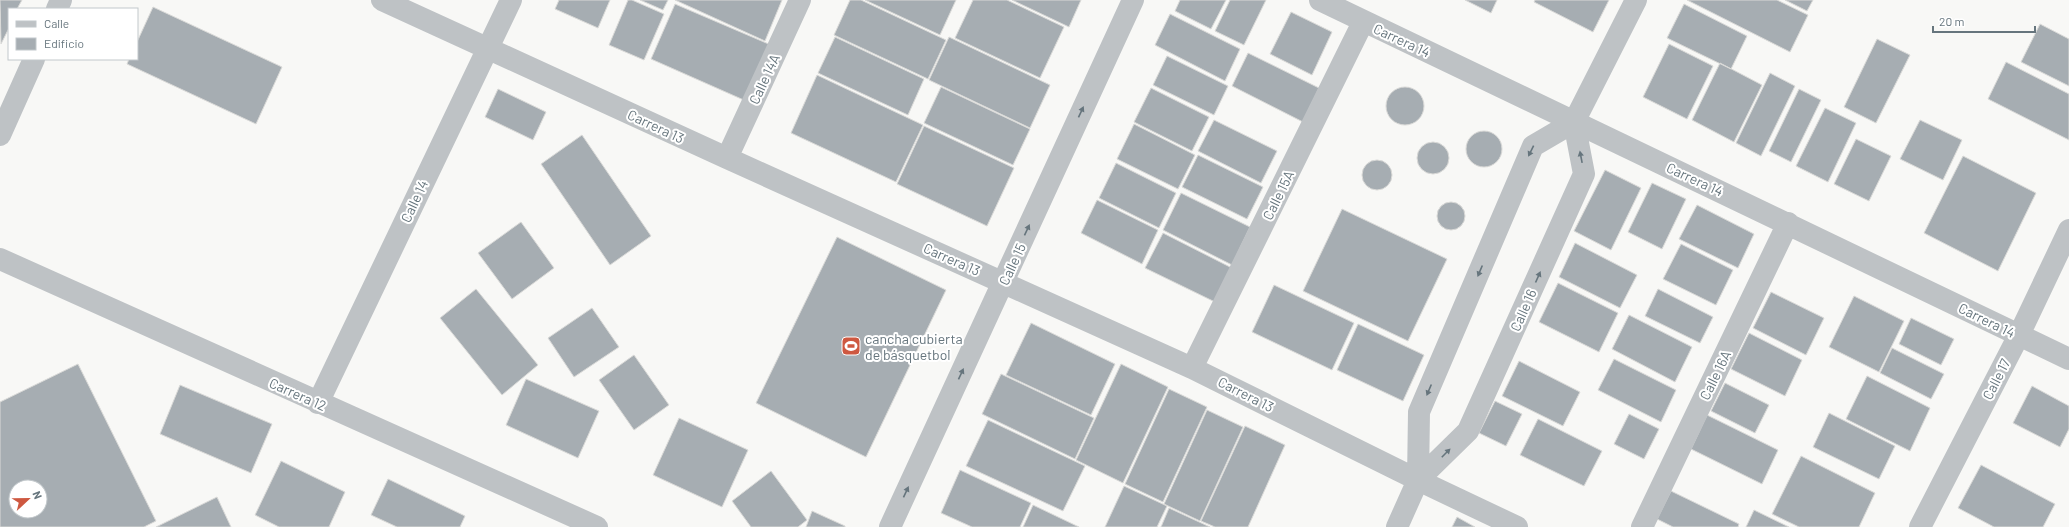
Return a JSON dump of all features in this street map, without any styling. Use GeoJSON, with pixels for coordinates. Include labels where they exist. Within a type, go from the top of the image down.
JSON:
{"type":"FeatureCollection","features":[{"type":"Feature","properties":{"kind":"street","name":"Carrera 13"},"geometry":{"type":"LineString","coordinates":[[382,0],[1192,368],[1418,480],[1517,527]]}},
{"type":"Feature","properties":{"kind":"street","name":"Calle 14"},"geometry":{"type":"LineString","coordinates":[[318,403],[511,0]]}},
{"type":"Feature","properties":{"kind":"street","name":"Calle 14A"},"geometry":{"type":"LineString","coordinates":[[728,158],[800,0]]}},
{"type":"Feature","properties":{"kind":"street","name":"Calle 15"},"geometry":{"type":"LineString","coordinates":[[890,527],[1133,0]]}},
{"type":"Feature","properties":{"kind":"street","name":"Carrera 14"},"geometry":{"type":"LineString","coordinates":[[1320,0],[1363,22],[1788,223],[2069,359]]}},
{"type":"Feature","properties":{"kind":"street"},"geometry":{"type":"LineString","coordinates":[[1574,122],[1636,0]]}},
{"type":"Feature","properties":{"kind":"street","name":"Calle 15A"},"geometry":{"type":"LineString","coordinates":[[1192,368],[1363,22]]}},
{"type":"Feature","properties":{"kind":"street"},"geometry":{"type":"LineString","coordinates":[[0,135],[34,60]]}},
{"type":"Feature","properties":{"kind":"street","name":"Calle 16"},"geometry":{"type":"LineString","coordinates":[[1397,527],[1418,480],[1468,431],[1584,174],[1574,122],[1533,146],[1419,412],[1418,480]]}},
{"type":"Feature","properties":{"kind":"street","name":"Calle 16A"},"geometry":{"type":"LineString","coordinates":[[1642,527],[1788,223]]}},
{"type":"Feature","properties":{"kind":"street","name":"Calle 17"},"geometry":{"type":"LineString","coordinates":[[1920,527],[2019,335],[2069,230]]}},
{"type":"Feature","properties":{"kind":"street","name":"Carrera 12"},"geometry":{"type":"LineString","coordinates":[[0,259],[597,527]]}},
{"type":"Feature","properties":{"kind":"building"},"geometry":{"type":"Polygon","coordinates":[[[0,0],[22,0],[18,8],[8,8],[8,30],[1,44],[0,0]]]}},
{"type":"Feature","properties":{"kind":"building"},"geometry":{"type":"Polygon","coordinates":[[[559,0],[610,0],[598,28],[555,9],[559,0]]]}},
{"type":"Feature","properties":{"kind":"building"},"geometry":{"type":"Polygon","coordinates":[[[628,0],[632,0],[664,14],[644,60],[609,45],[628,0]]]}},
{"type":"Feature","properties":{"kind":"building"},"geometry":{"type":"Polygon","coordinates":[[[640,0],[668,0],[663,10],[640,0]]]}},
{"type":"Feature","properties":{"kind":"building"},"geometry":{"type":"Polygon","coordinates":[[[675,0],[782,0],[765,41],[675,0]]]}},
{"type":"Feature","properties":{"kind":"building"},"geometry":{"type":"Polygon","coordinates":[[[850,0],[861,0],[946,40],[928,79],[834,35],[850,0]]]}},
{"type":"Feature","properties":{"kind":"building"},"geometry":{"type":"Polygon","coordinates":[[[865,0],[956,0],[940,35],[865,0]]]}},
{"type":"Feature","properties":{"kind":"building"},"geometry":{"type":"Polygon","coordinates":[[[973,0],[1007,0],[1064,27],[1040,78],[955,38],[973,0]]]}},
{"type":"Feature","properties":{"kind":"building"},"geometry":{"type":"Polygon","coordinates":[[[1012,0],[1081,0],[1069,27],[1012,0]]]}},
{"type":"Feature","properties":{"kind":"building"},"geometry":{"type":"Polygon","coordinates":[[[1180,0],[1226,0],[1211,29],[1175,11],[1180,0]]]}},
{"type":"Feature","properties":{"kind":"building"},"geometry":{"type":"Polygon","coordinates":[[[1230,0],[1266,0],[1244,45],[1215,31],[1230,0]]]}},
{"type":"Feature","properties":{"kind":"building"},"geometry":{"type":"Polygon","coordinates":[[[1465,0],[1497,0],[1491,13],[1465,0]]]}},
{"type":"Feature","properties":{"kind":"building"},"geometry":{"type":"Polygon","coordinates":[[[1535,0],[1609,0],[1593,32],[1534,2],[1535,0]]]}},
{"type":"Feature","properties":{"kind":"building"},"geometry":{"type":"Polygon","coordinates":[[[1687,0],[1777,0],[1808,15],[1790,52],[1687,0]]]}},
{"type":"Feature","properties":{"kind":"building"},"geometry":{"type":"Polygon","coordinates":[[[1785,0],[1813,0],[1807,11],[1785,0]]]}},
{"type":"Feature","properties":{"kind":"building"},"geometry":{"type":"Polygon","coordinates":[[[675,4],[771,45],[746,101],[651,59],[675,4]]]}},
{"type":"Feature","properties":{"kind":"building"},"geometry":{"type":"Polygon","coordinates":[[[1684,4],[1747,36],[1731,69],[1667,38],[1684,4]]]}},
{"type":"Feature","properties":{"kind":"building"},"geometry":{"type":"Polygon","coordinates":[[[153,7],[282,67],[256,124],[127,64],[129,60],[138,60],[138,40],[153,7]]]}},
{"type":"Feature","properties":{"kind":"building"},"geometry":{"type":"Polygon","coordinates":[[[1291,12],[1332,32],[1312,75],[1270,54],[1291,12]]]}},
{"type":"Feature","properties":{"kind":"building"},"geometry":{"type":"Polygon","coordinates":[[[1170,14],[1240,49],[1225,81],[1155,45],[1170,14]]]}},
{"type":"Feature","properties":{"kind":"building"},"geometry":{"type":"Polygon","coordinates":[[[2040,24],[2069,39],[2069,86],[2021,62],[2040,24]]]}},
{"type":"Feature","properties":{"kind":"building"},"geometry":{"type":"Polygon","coordinates":[[[835,37],[924,79],[908,115],[818,73],[835,37]]]}},
{"type":"Feature","properties":{"kind":"building"},"geometry":{"type":"Polygon","coordinates":[[[949,37],[1050,85],[1030,128],[929,80],[949,37]]]}},
{"type":"Feature","properties":{"kind":"building"},"geometry":{"type":"Polygon","coordinates":[[[1877,39],[1910,55],[1876,123],[1844,107],[1877,39]]]}},
{"type":"Feature","properties":{"kind":"building"},"geometry":{"type":"Polygon","coordinates":[[[1669,44],[1713,66],[1687,119],[1643,97],[1669,44]]]}},
{"type":"Feature","properties":{"kind":"building"},"geometry":{"type":"Polygon","coordinates":[[[1248,53],[1319,88],[1303,122],[1232,86],[1248,53]]]}},
{"type":"Feature","properties":{"kind":"building"},"geometry":{"type":"Polygon","coordinates":[[[1167,56],[1228,86],[1214,115],[1153,85],[1167,56]]]}},
{"type":"Feature","properties":{"kind":"building"},"geometry":{"type":"Polygon","coordinates":[[[2006,62],[2069,94],[2069,140],[1988,99],[2006,62]]]}},
{"type":"Feature","properties":{"kind":"building"},"geometry":{"type":"Polygon","coordinates":[[[1720,63],[1762,85],[1734,142],[1692,120],[1720,63]]]}},
{"type":"Feature","properties":{"kind":"building"},"geometry":{"type":"Polygon","coordinates":[[[1770,73],[1795,86],[1761,156],[1736,143],[1770,73]]]}},
{"type":"Feature","properties":{"kind":"building"},"geometry":{"type":"Polygon","coordinates":[[[817,75],[923,125],[896,182],[791,133],[817,75]]]}},
{"type":"Feature","properties":{"kind":"building"},"geometry":{"type":"Polygon","coordinates":[[[941,87],[1030,129],[1013,165],[924,123],[941,87]]]}},
{"type":"Feature","properties":{"kind":"building"},"geometry":{"type":"Polygon","coordinates":[[[1401,87],[1409,87],[1416,90],[1421,95],[1424,106],[1421,117],[1416,122],[1409,125],[1401,125],[1394,122],[1389,117],[1386,110],[1386,102],[1389,95],[1394,90],[1401,87]]]}},
{"type":"Feature","properties":{"kind":"building"},"geometry":{"type":"Polygon","coordinates":[[[1151,88],[1209,117],[1192,151],[1134,122],[1151,88]]]}},
{"type":"Feature","properties":{"kind":"building"},"geometry":{"type":"Polygon","coordinates":[[[498,89],[546,112],[533,140],[485,117],[498,89]]]}},
{"type":"Feature","properties":{"kind":"building"},"geometry":{"type":"Polygon","coordinates":[[[1799,89],[1821,100],[1791,162],[1769,151],[1799,89]]]}},
{"type":"Feature","properties":{"kind":"building"},"geometry":{"type":"Polygon","coordinates":[[[1825,108],[1856,123],[1828,182],[1796,166],[1825,108]]]}},
{"type":"Feature","properties":{"kind":"building"},"geometry":{"type":"Polygon","coordinates":[[[1214,120],[1277,151],[1261,183],[1198,151],[1214,120]]]}},
{"type":"Feature","properties":{"kind":"building"},"geometry":{"type":"Polygon","coordinates":[[[1920,120],[1962,140],[1943,180],[1900,159],[1920,120]]]}},
{"type":"Feature","properties":{"kind":"building"},"geometry":{"type":"Polygon","coordinates":[[[1134,124],[1195,155],[1178,189],[1117,159],[1134,124]]]}},
{"type":"Feature","properties":{"kind":"building"},"geometry":{"type":"Polygon","coordinates":[[[924,126],[1014,168],[987,226],[897,184],[924,126]]]}},
{"type":"Feature","properties":{"kind":"building"},"geometry":{"type":"Polygon","coordinates":[[[1488,131],[1497,136],[1501,142],[1501,156],[1497,162],[1488,167],[1480,167],[1471,162],[1467,156],[1466,145],[1471,136],[1477,132],[1488,131]]]}},
{"type":"Feature","properties":{"kind":"building"},"geometry":{"type":"Polygon","coordinates":[[[582,135],[651,236],[610,265],[541,164],[582,135]]]}},
{"type":"Feature","properties":{"kind":"building"},"geometry":{"type":"Polygon","coordinates":[[[1856,139],[1891,156],[1869,201],[1834,184],[1856,139]]]}},
{"type":"Feature","properties":{"kind":"building"},"geometry":{"type":"Polygon","coordinates":[[[1430,142],[1436,142],[1446,149],[1449,158],[1448,164],[1442,171],[1436,174],[1430,174],[1420,167],[1417,161],[1417,155],[1424,145],[1430,142]]]}},
{"type":"Feature","properties":{"kind":"building"},"geometry":{"type":"Polygon","coordinates":[[[1198,155],[1263,187],[1247,219],[1182,187],[1198,155]]]}},
{"type":"Feature","properties":{"kind":"building"},"geometry":{"type":"Polygon","coordinates":[[[1963,156],[2036,193],[1998,271],[1924,233],[1963,156]]]}},
{"type":"Feature","properties":{"kind":"building"},"geometry":{"type":"Polygon","coordinates":[[[1377,160],[1383,161],[1391,169],[1391,181],[1383,189],[1377,190],[1371,189],[1363,181],[1362,175],[1363,169],[1371,161],[1377,160]]]}},
{"type":"Feature","properties":{"kind":"building"},"geometry":{"type":"Polygon","coordinates":[[[1116,163],[1176,193],[1159,228],[1099,198],[1116,163]]]}},
{"type":"Feature","properties":{"kind":"building"},"geometry":{"type":"Polygon","coordinates":[[[1605,170],[1641,188],[1611,250],[1574,231],[1605,170]]]}},
{"type":"Feature","properties":{"kind":"building"},"geometry":{"type":"Polygon","coordinates":[[[1652,183],[1686,199],[1662,249],[1628,232],[1652,183]]]}},
{"type":"Feature","properties":{"kind":"building"},"geometry":{"type":"Polygon","coordinates":[[[1181,193],[1250,227],[1232,265],[1163,230],[1181,193]]]}},
{"type":"Feature","properties":{"kind":"building"},"geometry":{"type":"Polygon","coordinates":[[[1097,200],[1158,230],[1142,264],[1081,233],[1097,200]]]}},
{"type":"Feature","properties":{"kind":"building"},"geometry":{"type":"Polygon","coordinates":[[[1451,202],[1457,203],[1461,206],[1464,210],[1464,222],[1461,226],[1457,229],[1451,230],[1445,229],[1441,226],[1438,222],[1437,216],[1438,210],[1441,206],[1445,203],[1451,202]]]}},
{"type":"Feature","properties":{"kind":"building"},"geometry":{"type":"Polygon","coordinates":[[[1697,205],[1754,234],[1738,268],[1679,239],[1697,205]]]}},
{"type":"Feature","properties":{"kind":"building"},"geometry":{"type":"Polygon","coordinates":[[[1342,209],[1447,259],[1408,341],[1303,291],[1342,209]]]}},
{"type":"Feature","properties":{"kind":"building"},"geometry":{"type":"Polygon","coordinates":[[[521,222],[554,268],[512,299],[478,253],[521,222]]]}},
{"type":"Feature","properties":{"kind":"building"},"geometry":{"type":"Polygon","coordinates":[[[1163,233],[1232,268],[1215,302],[1145,268],[1163,233]]]}},
{"type":"Feature","properties":{"kind":"building","name":"cancha cubierta de básquetbol"},"geometry":{"type":"Polygon","coordinates":[[[837,237],[946,290],[866,457],[756,403],[837,237]]]}},
{"type":"Feature","properties":{"kind":"building"},"geometry":{"type":"Polygon","coordinates":[[[1575,243],[1637,275],[1620,308],[1559,277],[1575,243]]]}},
{"type":"Feature","properties":{"kind":"building"},"geometry":{"type":"Polygon","coordinates":[[[1681,244],[1733,270],[1716,305],[1663,279],[1681,244]]]}},
{"type":"Feature","properties":{"kind":"building"},"geometry":{"type":"Polygon","coordinates":[[[1558,283],[1618,313],[1599,352],[1539,322],[1558,283]]]}},
{"type":"Feature","properties":{"kind":"building"},"geometry":{"type":"Polygon","coordinates":[[[1274,285],[1354,323],[1332,370],[1252,332],[1274,285]]]}},
{"type":"Feature","properties":{"kind":"building"},"geometry":{"type":"Polygon","coordinates":[[[476,289],[538,365],[502,395],[440,318],[476,289]]]}},
{"type":"Feature","properties":{"kind":"building"},"geometry":{"type":"Polygon","coordinates":[[[1658,289],[1713,317],[1700,343],[1645,316],[1658,289]]]}},
{"type":"Feature","properties":{"kind":"building"},"geometry":{"type":"Polygon","coordinates":[[[1771,292],[1824,318],[1806,355],[1753,328],[1771,292]]]}},
{"type":"Feature","properties":{"kind":"building"},"geometry":{"type":"Polygon","coordinates":[[[1854,296],[1904,321],[1879,372],[1829,347],[1854,296]]]}},
{"type":"Feature","properties":{"kind":"building"},"geometry":{"type":"Polygon","coordinates":[[[592,308],[619,347],[574,377],[548,338],[592,308]]]}},
{"type":"Feature","properties":{"kind":"building"},"geometry":{"type":"Polygon","coordinates":[[[1629,315],[1692,347],[1675,382],[1612,349],[1629,315]]]}},
{"type":"Feature","properties":{"kind":"building"},"geometry":{"type":"Polygon","coordinates":[[[1911,318],[1954,339],[1941,365],[1899,344],[1911,318]]]}},
{"type":"Feature","properties":{"kind":"building"},"geometry":{"type":"Polygon","coordinates":[[[1031,323],[1115,364],[1091,415],[1006,375],[1031,323]]]}},
{"type":"Feature","properties":{"kind":"building"},"geometry":{"type":"Polygon","coordinates":[[[1358,324],[1424,355],[1403,401],[1337,370],[1358,324]]]}},
{"type":"Feature","properties":{"kind":"building"},"geometry":{"type":"Polygon","coordinates":[[[1749,333],[1802,360],[1785,396],[1731,369],[1749,333]]]}},
{"type":"Feature","properties":{"kind":"building"},"geometry":{"type":"Polygon","coordinates":[[[1892,348],[1944,374],[1931,399],[1880,373],[1892,348]]]}},
{"type":"Feature","properties":{"kind":"building"},"geometry":{"type":"Polygon","coordinates":[[[634,355],[669,405],[634,430],[599,380],[634,355]]]}},
{"type":"Feature","properties":{"kind":"building"},"geometry":{"type":"Polygon","coordinates":[[[1614,359],[1676,390],[1661,422],[1598,390],[1614,359]]]}},
{"type":"Feature","properties":{"kind":"building"},"geometry":{"type":"Polygon","coordinates":[[[1519,361],[1580,392],[1563,426],[1502,396],[1519,361]]]}},
{"type":"Feature","properties":{"kind":"building"},"geometry":{"type":"Polygon","coordinates":[[[78,364],[156,521],[144,527],[0,527],[0,402],[78,364]]]}},
{"type":"Feature","properties":{"kind":"building"},"geometry":{"type":"Polygon","coordinates":[[[1121,364],[1168,387],[1123,483],[1076,460],[1121,364]]]}},
{"type":"Feature","properties":{"kind":"building"},"geometry":{"type":"Polygon","coordinates":[[[1001,374],[1094,418],[1075,459],[982,414],[1001,374]]]}},
{"type":"Feature","properties":{"kind":"building"},"geometry":{"type":"Polygon","coordinates":[[[1867,376],[1930,408],[1910,451],[1846,419],[1867,376]]]}},
{"type":"Feature","properties":{"kind":"building"},"geometry":{"type":"Polygon","coordinates":[[[526,379],[599,411],[578,458],[506,425],[526,379]]]}},
{"type":"Feature","properties":{"kind":"building"},"geometry":{"type":"Polygon","coordinates":[[[1725,383],[1769,405],[1755,433],[1711,411],[1725,383]]]}},
{"type":"Feature","properties":{"kind":"building"},"geometry":{"type":"Polygon","coordinates":[[[180,385],[272,424],[251,473],[160,434],[180,385]]]}},
{"type":"Feature","properties":{"kind":"building"},"geometry":{"type":"Polygon","coordinates":[[[2032,386],[2069,406],[2069,429],[2060,447],[2013,423],[2032,386]]]}},
{"type":"Feature","properties":{"kind":"building"},"geometry":{"type":"Polygon","coordinates":[[[1169,389],[1207,407],[1163,502],[1125,484],[1169,389]]]}},
{"type":"Feature","properties":{"kind":"building"},"geometry":{"type":"Polygon","coordinates":[[[1495,401],[1522,414],[1506,446],[1479,433],[1495,401]]]}},
{"type":"Feature","properties":{"kind":"building"},"geometry":{"type":"Polygon","coordinates":[[[1207,410],[1243,427],[1200,521],[1164,504],[1207,410]]]}},
{"type":"Feature","properties":{"kind":"building"},"geometry":{"type":"Polygon","coordinates":[[[1829,413],[1895,446],[1879,479],[1813,447],[1829,413]]]}},
{"type":"Feature","properties":{"kind":"building"},"geometry":{"type":"Polygon","coordinates":[[[1629,414],[1659,429],[1644,459],[1614,444],[1629,414]]]}},
{"type":"Feature","properties":{"kind":"building"},"geometry":{"type":"Polygon","coordinates":[[[1707,415],[1778,450],[1762,484],[1691,449],[1707,415]]]}},
{"type":"Feature","properties":{"kind":"building"},"geometry":{"type":"Polygon","coordinates":[[[679,418],[748,450],[722,507],[653,475],[679,418]]]}},
{"type":"Feature","properties":{"kind":"building"},"geometry":{"type":"Polygon","coordinates":[[[1538,419],[1602,451],[1584,486],[1520,455],[1538,419]]]}},
{"type":"Feature","properties":{"kind":"building"},"geometry":{"type":"Polygon","coordinates":[[[988,420],[1085,466],[1063,511],[966,466],[988,420]]]}},
{"type":"Feature","properties":{"kind":"building"},"geometry":{"type":"Polygon","coordinates":[[[1245,426],[1285,445],[1248,527],[1215,527],[1201,521],[1245,426]]]}},
{"type":"Feature","properties":{"kind":"building"},"geometry":{"type":"Polygon","coordinates":[[[1801,456],[1875,493],[1859,527],[1799,527],[1772,514],[1801,456]]]}},
{"type":"Feature","properties":{"kind":"building"},"geometry":{"type":"Polygon","coordinates":[[[281,461],[345,492],[329,527],[279,527],[255,515],[281,461]]]}},
{"type":"Feature","properties":{"kind":"building"},"geometry":{"type":"Polygon","coordinates":[[[1981,465],[2055,504],[2043,527],[1994,527],[1958,508],[1981,465]]]}},
{"type":"Feature","properties":{"kind":"building"},"geometry":{"type":"Polygon","coordinates":[[[960,470],[1031,503],[1020,527],[972,527],[941,513],[960,470]]]}},
{"type":"Feature","properties":{"kind":"building"},"geometry":{"type":"Polygon","coordinates":[[[771,471],[807,520],[798,527],[751,527],[732,501],[771,471]]]}},
{"type":"Feature","properties":{"kind":"building"},"geometry":{"type":"Polygon","coordinates":[[[388,479],[465,516],[460,527],[397,527],[371,515],[388,479]]]}},
{"type":"Feature","properties":{"kind":"building"},"geometry":{"type":"Polygon","coordinates":[[[1124,486],[1167,506],[1157,527],[1105,527],[1124,486]]]}},
{"type":"Feature","properties":{"kind":"building"},"geometry":{"type":"Polygon","coordinates":[[[1671,491],[1739,524],[1738,527],[1673,527],[1657,519],[1671,491]]]}},
{"type":"Feature","properties":{"kind":"building"},"geometry":{"type":"Polygon","coordinates":[[[217,497],[231,527],[156,527],[217,497]]]}},
{"type":"Feature","properties":{"kind":"building"},"geometry":{"type":"Polygon","coordinates":[[[1033,505],[1079,527],[1023,527],[1033,505]]]}},
{"type":"Feature","properties":{"kind":"building"},"geometry":{"type":"Polygon","coordinates":[[[1169,508],[1210,527],[1161,527],[1169,508]]]}},
{"type":"Feature","properties":{"kind":"building"},"geometry":{"type":"Polygon","coordinates":[[[1754,510],[1789,527],[1746,527],[1754,510]]]}},
{"type":"Feature","properties":{"kind":"building"},"geometry":{"type":"Polygon","coordinates":[[[812,511],[845,526],[845,527],[806,527],[812,511]]]}},
{"type":"Feature","properties":{"kind":"building"},"geometry":{"type":"Polygon","coordinates":[[[1457,517],[1475,527],[1452,527],[1457,517]]]}},
{"type":"Feature","properties":{"kind":"place","name":"cancha cubierta de básquetbol"},"geometry":{"type":"Point","coordinates":[851,346]}}]}
